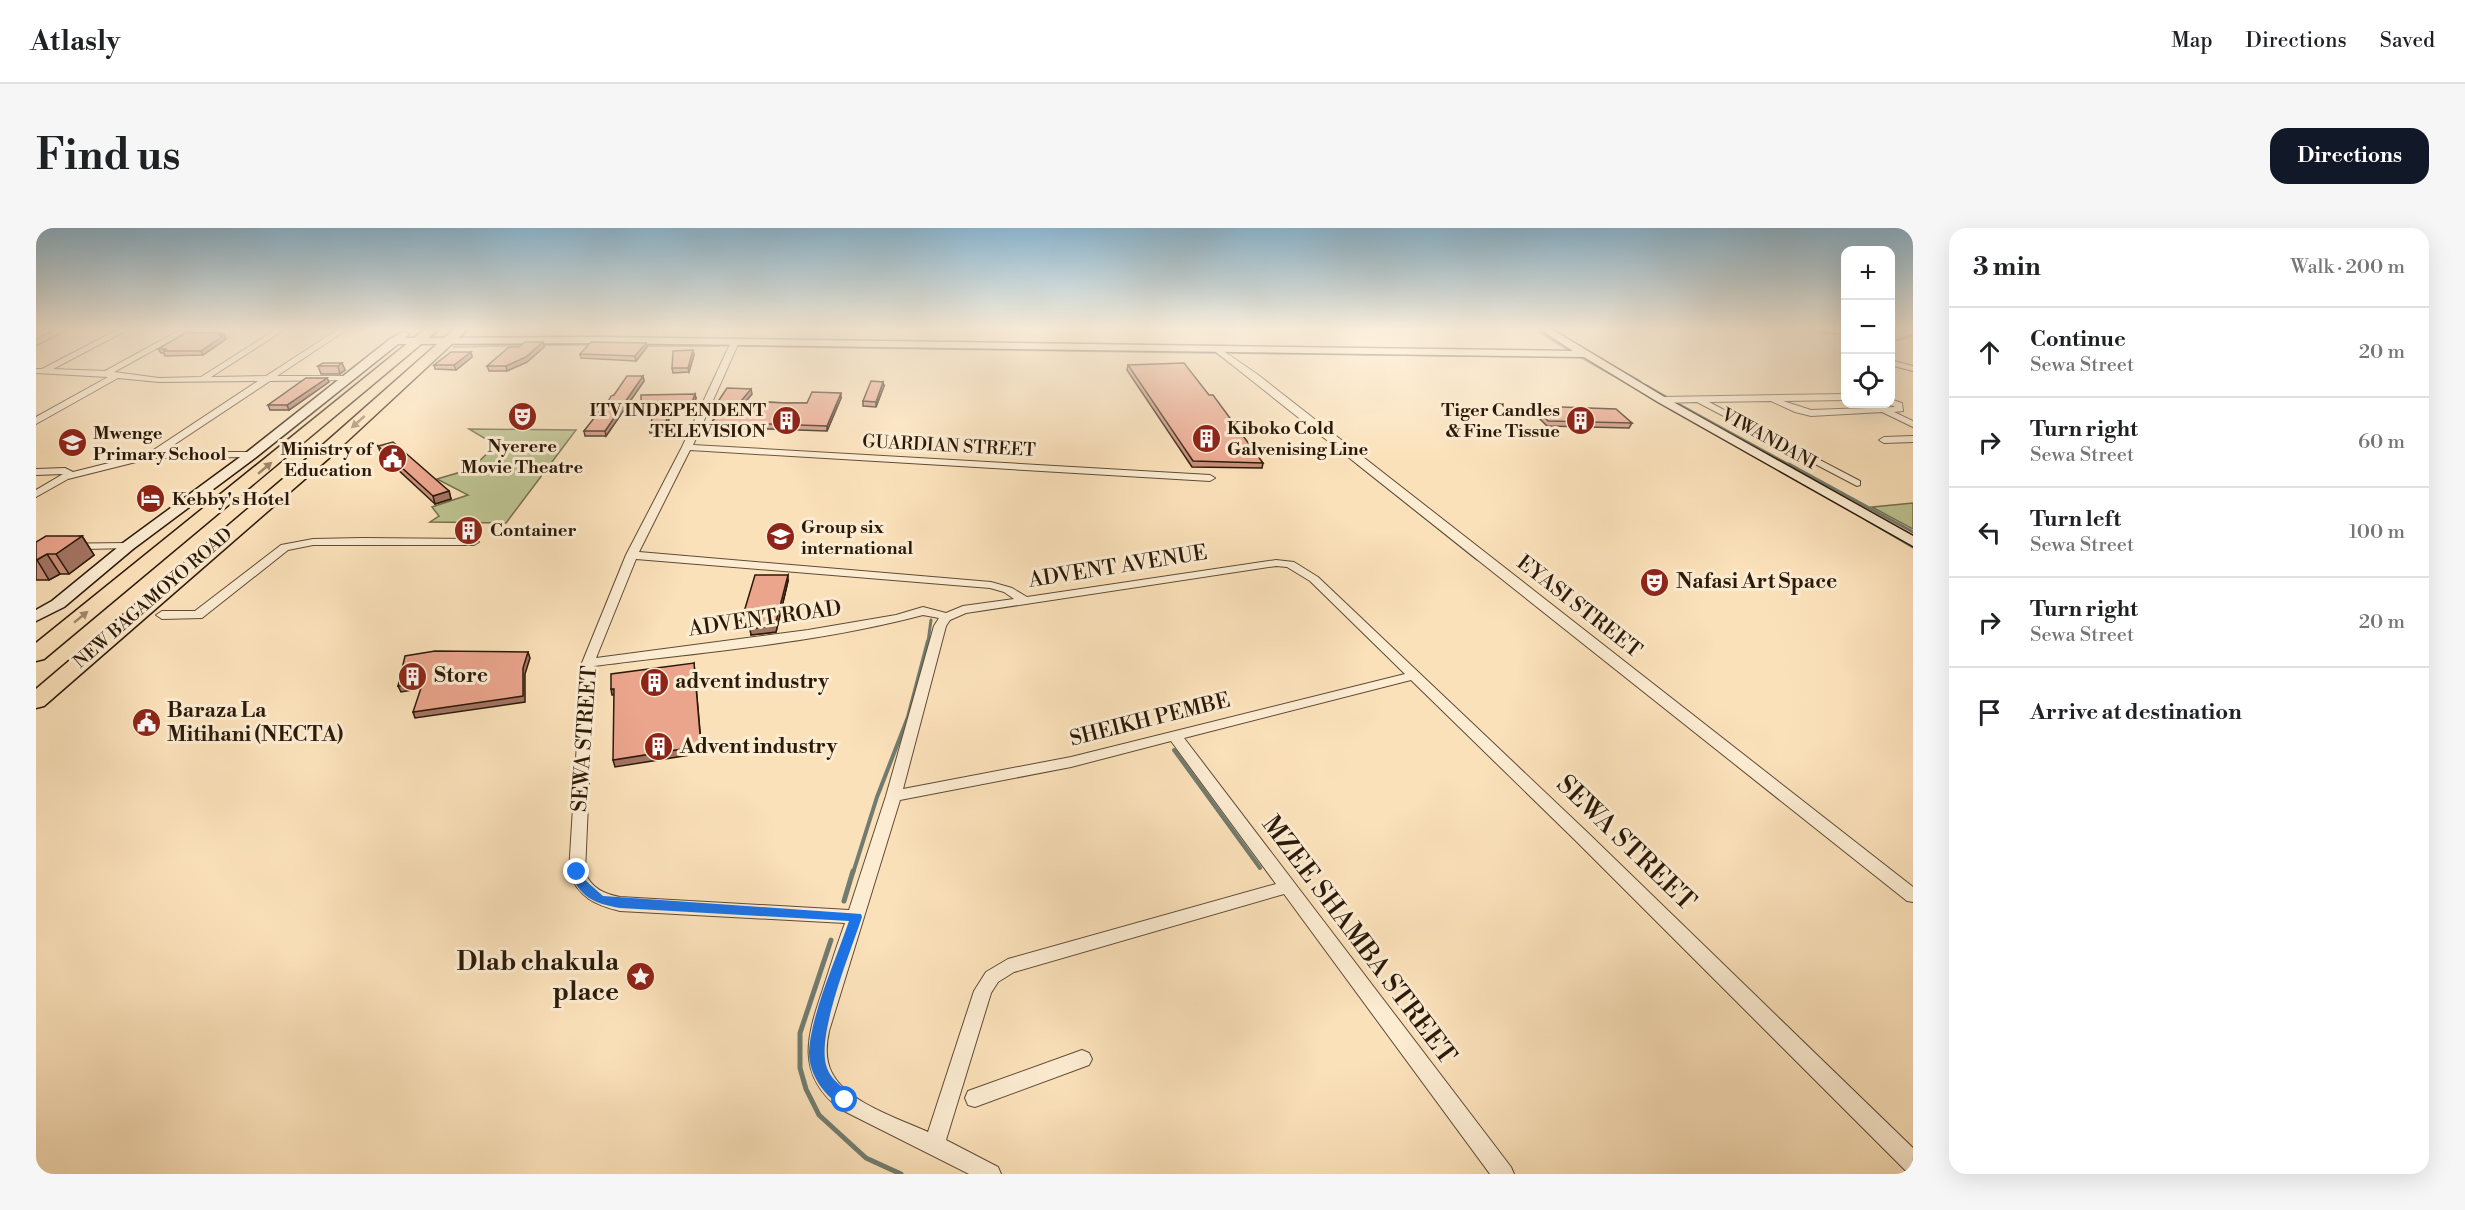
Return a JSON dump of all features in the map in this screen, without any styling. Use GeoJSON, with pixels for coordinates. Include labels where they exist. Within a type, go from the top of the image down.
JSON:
{"type":"FeatureCollection","features":[{"type":"Feature","properties":{"kind":"highway","name":"NEW BAGAMOYO ROAD"},"geometry":{"type":"LineString","coordinates":[[36,654],[372,374]]}},
{"type":"Feature","properties":{"kind":"highway","name":"NEW BAGAMOYO ROAD"},"geometry":{"type":"LineString","coordinates":[[36,701],[412,374]]}},
{"type":"Feature","properties":{"kind":"street"},"geometry":{"type":"LineString","coordinates":[[86,374],[159,380],[346,378]]}},
{"type":"Feature","properties":{"kind":"street"},"geometry":{"type":"LineString","coordinates":[[204,378],[210,374]]}},
{"type":"Feature","properties":{"kind":"street"},"geometry":{"type":"LineString","coordinates":[[152,455],[277,374]]}},
{"type":"Feature","properties":{"kind":"street"},"geometry":{"type":"LineString","coordinates":[[36,616],[58,604],[128,546],[251,455],[351,374]]}},
{"type":"Feature","properties":{"kind":"street","name":"SEWA STREET"},"geometry":{"type":"LineString","coordinates":[[720,374],[687,447],[632,555],[588,663],[577,872],[586,890],[600,900],[620,904],[856,917]]}},
{"type":"Feature","properties":{"kind":"street","name":"EYASI STREET"},"geometry":{"type":"LineString","coordinates":[[1251,374],[1913,896]]}},
{"type":"Feature","properties":{"kind":"street","name":"VIWANDANI"},"geometry":{"type":"LineString","coordinates":[[1618,374],[1913,542]]}},
{"type":"Feature","properties":{"kind":"street"},"geometry":{"type":"LineString","coordinates":[[36,421],[115,376]]}},
{"type":"Feature","properties":{"kind":"street"},"geometry":{"type":"LineString","coordinates":[[1662,400],[1841,397]]}},
{"type":"Feature","properties":{"kind":"street"},"geometry":{"type":"LineString","coordinates":[[1770,398],[1806,413],[1900,409],[1899,405],[1895,403]]}},
{"type":"Feature","properties":{"kind":"street"},"geometry":{"type":"LineString","coordinates":[[1699,400],[1857,483]]}},
{"type":"Feature","properties":{"kind":"street"},"geometry":{"type":"LineString","coordinates":[[1885,411],[1913,424]]}},
{"type":"Feature","properties":{"kind":"street"},"geometry":{"type":"LineString","coordinates":[[1884,440],[1913,439]]}},
{"type":"Feature","properties":{"kind":"street","name":"GUARDIAN STREET"},"geometry":{"type":"LineString","coordinates":[[687,447],[1210,478]]}},
{"type":"Feature","properties":{"kind":"street"},"geometry":{"type":"LineString","coordinates":[[64,477],[152,455],[251,455]]}},
{"type":"Feature","properties":{"kind":"street"},"geometry":{"type":"LineString","coordinates":[[36,472],[67,472],[69,474],[36,494]]}},
{"type":"Feature","properties":{"kind":"street"},"geometry":{"type":"LineString","coordinates":[[162,615],[198,615],[285,547],[313,542],[362,540],[474,542]]}},
{"type":"Feature","properties":{"kind":"street"},"geometry":{"type":"LineString","coordinates":[[36,547],[128,546]]}},
{"type":"Feature","properties":{"kind":"street"},"geometry":{"type":"LineString","coordinates":[[632,555],[991,585],[1008,590],[1025,601]]}},
{"type":"Feature","properties":{"kind":"street","name":"ADVENT AVENUE"},"geometry":{"type":"LineString","coordinates":[[946,616],[963,610],[1276,563],[1296,567]]}},
{"type":"Feature","properties":{"kind":"street","name":"SEWA STREET"},"geometry":{"type":"LineString","coordinates":[[1296,567],[1314,579],[1415,675],[1913,1164]]}},
{"type":"Feature","properties":{"kind":"street","name":"ADVENT ROAD"},"geometry":{"type":"LineString","coordinates":[[588,663],[808,634],[923,611],[946,616]]}},
{"type":"Feature","properties":{"kind":"street"},"geometry":{"type":"LineString","coordinates":[[946,616],[936,637],[894,796],[817,1037],[816,1053],[820,1069],[829,1087],[845,1100],[865,1113],[990,1174]]}},
{"type":"Feature","properties":{"kind":"street","name":"SHEIKH PEMBE"},"geometry":{"type":"LineString","coordinates":[[894,796],[1071,762],[1415,675]]}},
{"type":"Feature","properties":{"kind":"street","name":"MZEE SHAMBA STREET"},"geometry":{"type":"LineString","coordinates":[[1174,735],[1503,1174]]}},
{"type":"Feature","properties":{"kind":"street"},"geometry":{"type":"LineString","coordinates":[[934,1145],[983,992],[992,977],[1008,966],[1287,887]]}},
{"type":"Feature","properties":{"kind":"street"},"geometry":{"type":"LineString","coordinates":[[975,1098],[1082,1059]]}},
{"type":"Feature","properties":{"kind":"green space"},"geometry":{"type":"Polygon","coordinates":[[[469,429],[576,430],[506,523],[430,522],[439,516],[432,507],[468,495],[437,479],[471,469],[496,445],[469,429]]]}},
{"type":"Feature","properties":{"kind":"green space"},"geometry":{"type":"Polygon","coordinates":[[[1913,503],[1913,529],[1872,507],[1913,503]]]}},
{"type":"Feature","properties":{"kind":"building","name":"Kiboko Cold Galvenising Line"},"geometry":{"type":"Polygon","coordinates":[[[1134,374],[1193,374],[1209,395],[1213,395],[1263,463],[1193,461],[1134,374]]]}},
{"type":"Feature","properties":{"kind":"building"},"geometry":{"type":"Polygon","coordinates":[[[627,376],[643,376],[605,431],[584,431],[601,409],[604,409],[627,376]]]}},
{"type":"Feature","properties":{"kind":"building"},"geometry":{"type":"Polygon","coordinates":[[[306,378],[327,378],[287,405],[268,405],[306,378]]]}},
{"type":"Feature","properties":{"kind":"building"},"geometry":{"type":"Polygon","coordinates":[[[871,381],[883,382],[876,402],[863,401],[871,381]]]}},
{"type":"Feature","properties":{"kind":"building"},"geometry":{"type":"Polygon","coordinates":[[[727,388],[751,389],[741,401],[807,403],[812,392],[841,393],[827,426],[736,423],[732,429],[708,428],[721,409],[713,409],[727,388]]]}},
{"type":"Feature","properties":{"kind":"building"},"geometry":{"type":"Polygon","coordinates":[[[695,394],[691,405],[670,404],[665,427],[649,428],[657,404],[641,404],[641,395],[695,394]]]}},
{"type":"Feature","properties":{"kind":"building"},"geometry":{"type":"Polygon","coordinates":[[[1534,406],[1616,409],[1632,423],[1548,421],[1534,406]]]}},
{"type":"Feature","properties":{"kind":"building"},"geometry":{"type":"Polygon","coordinates":[[[393,442],[449,491],[433,496],[378,446],[393,442]]]}},
{"type":"Feature","properties":{"kind":"building"},"geometry":{"type":"Polygon","coordinates":[[[46,536],[82,536],[56,554],[47,554],[36,560],[36,542],[46,536]]]}},
{"type":"Feature","properties":{"kind":"building"},"geometry":{"type":"Polygon","coordinates":[[[755,575],[788,575],[775,626],[750,629],[752,622],[741,622],[755,575]]]}},
{"type":"Feature","properties":{"kind":"building"},"geometry":{"type":"Polygon","coordinates":[[[435,651],[528,652],[523,668],[523,696],[413,712],[423,682],[398,686],[405,656],[435,651]]]}},
{"type":"Feature","properties":{"kind":"building"},"geometry":{"type":"Polygon","coordinates":[[[694,663],[701,746],[613,760],[614,689],[611,689],[611,674],[694,663]]]}},
{"type":"Feature","properties":{"kind":"waterway"},"geometry":{"type":"LineString","coordinates":[[1610,374],[1644,393]]}},
{"type":"Feature","properties":{"kind":"waterway"},"geometry":{"type":"LineString","coordinates":[[1628,374],[1640,381]]}},
{"type":"Feature","properties":{"kind":"waterway"},"geometry":{"type":"LineString","coordinates":[[1646,385],[1669,398]]}},
{"type":"Feature","properties":{"kind":"waterway"},"geometry":{"type":"LineString","coordinates":[[1677,403],[1792,466]]}},
{"type":"Feature","properties":{"kind":"waterway"},"geometry":{"type":"LineString","coordinates":[[1344,453],[1360,466]]}},
{"type":"Feature","properties":{"kind":"waterway"},"geometry":{"type":"LineString","coordinates":[[1358,464],[1477,559]]}},
{"type":"Feature","properties":{"kind":"waterway"},"geometry":{"type":"LineString","coordinates":[[1789,464],[1913,532]]}},
{"type":"Feature","properties":{"kind":"waterway"},"geometry":{"type":"LineString","coordinates":[[1867,520],[1913,547]]}},
{"type":"Feature","properties":{"kind":"waterway"},"geometry":{"type":"LineString","coordinates":[[928,642],[931,620]]}},
{"type":"Feature","properties":{"kind":"waterway"},"geometry":{"type":"LineString","coordinates":[[853,873],[877,797],[908,717],[928,641]]}},
{"type":"Feature","properties":{"kind":"waterway"},"geometry":{"type":"LineString","coordinates":[[1174,750],[1260,868]]}},
{"type":"Feature","properties":{"kind":"waterway"},"geometry":{"type":"LineString","coordinates":[[844,901],[853,871]]}},
{"type":"Feature","properties":{"kind":"waterway"},"geometry":{"type":"LineString","coordinates":[[831,940],[800,1033],[800,1068],[806,1089],[819,1115],[866,1158],[901,1174]]}},
{"type":"Feature","properties":{"kind":"place","name":"Nyerere Movie Theatre"},"geometry":{"type":"Point","coordinates":[522,417]}},
{"type":"Feature","properties":{"kind":"place","name":"ITV INDEPENDENT TELEVISION"},"geometry":{"type":"Point","coordinates":[787,420]}},
{"type":"Feature","properties":{"kind":"place","name":"Tiger Candles & Fine Tissue"},"geometry":{"type":"Point","coordinates":[1581,420]}},
{"type":"Feature","properties":{"kind":"place","name":"Kiboko Cold Galvenising Line"},"geometry":{"type":"Point","coordinates":[1206,438]}},
{"type":"Feature","properties":{"kind":"place","name":"Mwenge Primary School"},"geometry":{"type":"Point","coordinates":[72,443]}},
{"type":"Feature","properties":{"kind":"place","name":"Ministry of Education"},"geometry":{"type":"Point","coordinates":[393,459]}},
{"type":"Feature","properties":{"kind":"place","name":"Kebby's Hotel"},"geometry":{"type":"Point","coordinates":[151,499]}},
{"type":"Feature","properties":{"kind":"place","name":"Container"},"geometry":{"type":"Point","coordinates":[469,530]}},
{"type":"Feature","properties":{"kind":"place","name":"Group six international"},"geometry":{"type":"Point","coordinates":[780,537]}},
{"type":"Feature","properties":{"kind":"place","name":"Nafasi Art Space"},"geometry":{"type":"Point","coordinates":[1655,582]}},
{"type":"Feature","properties":{"kind":"place","name":"Store"},"geometry":{"type":"Point","coordinates":[413,676]}},
{"type":"Feature","properties":{"kind":"place","name":"advent industry"},"geometry":{"type":"Point","coordinates":[654,682]}},
{"type":"Feature","properties":{"kind":"place","name":"Baraza La Mitihani (NECTA)"},"geometry":{"type":"Point","coordinates":[146,723]}},
{"type":"Feature","properties":{"kind":"place","name":"Advent industry"},"geometry":{"type":"Point","coordinates":[659,747]}},
{"type":"Feature","properties":{"kind":"place","name":"Dlab chakula place"},"geometry":{"type":"Point","coordinates":[640,977]}},
{"type":"Feature","properties":{"kind":"route"},"geometry":{"type":"LineString","coordinates":[[577,872],[580,882],[593,896],[600,900],[620,904],[856,917],[821,1023],[816,1053],[820,1069],[829,1087],[845,1100]]}}]}
